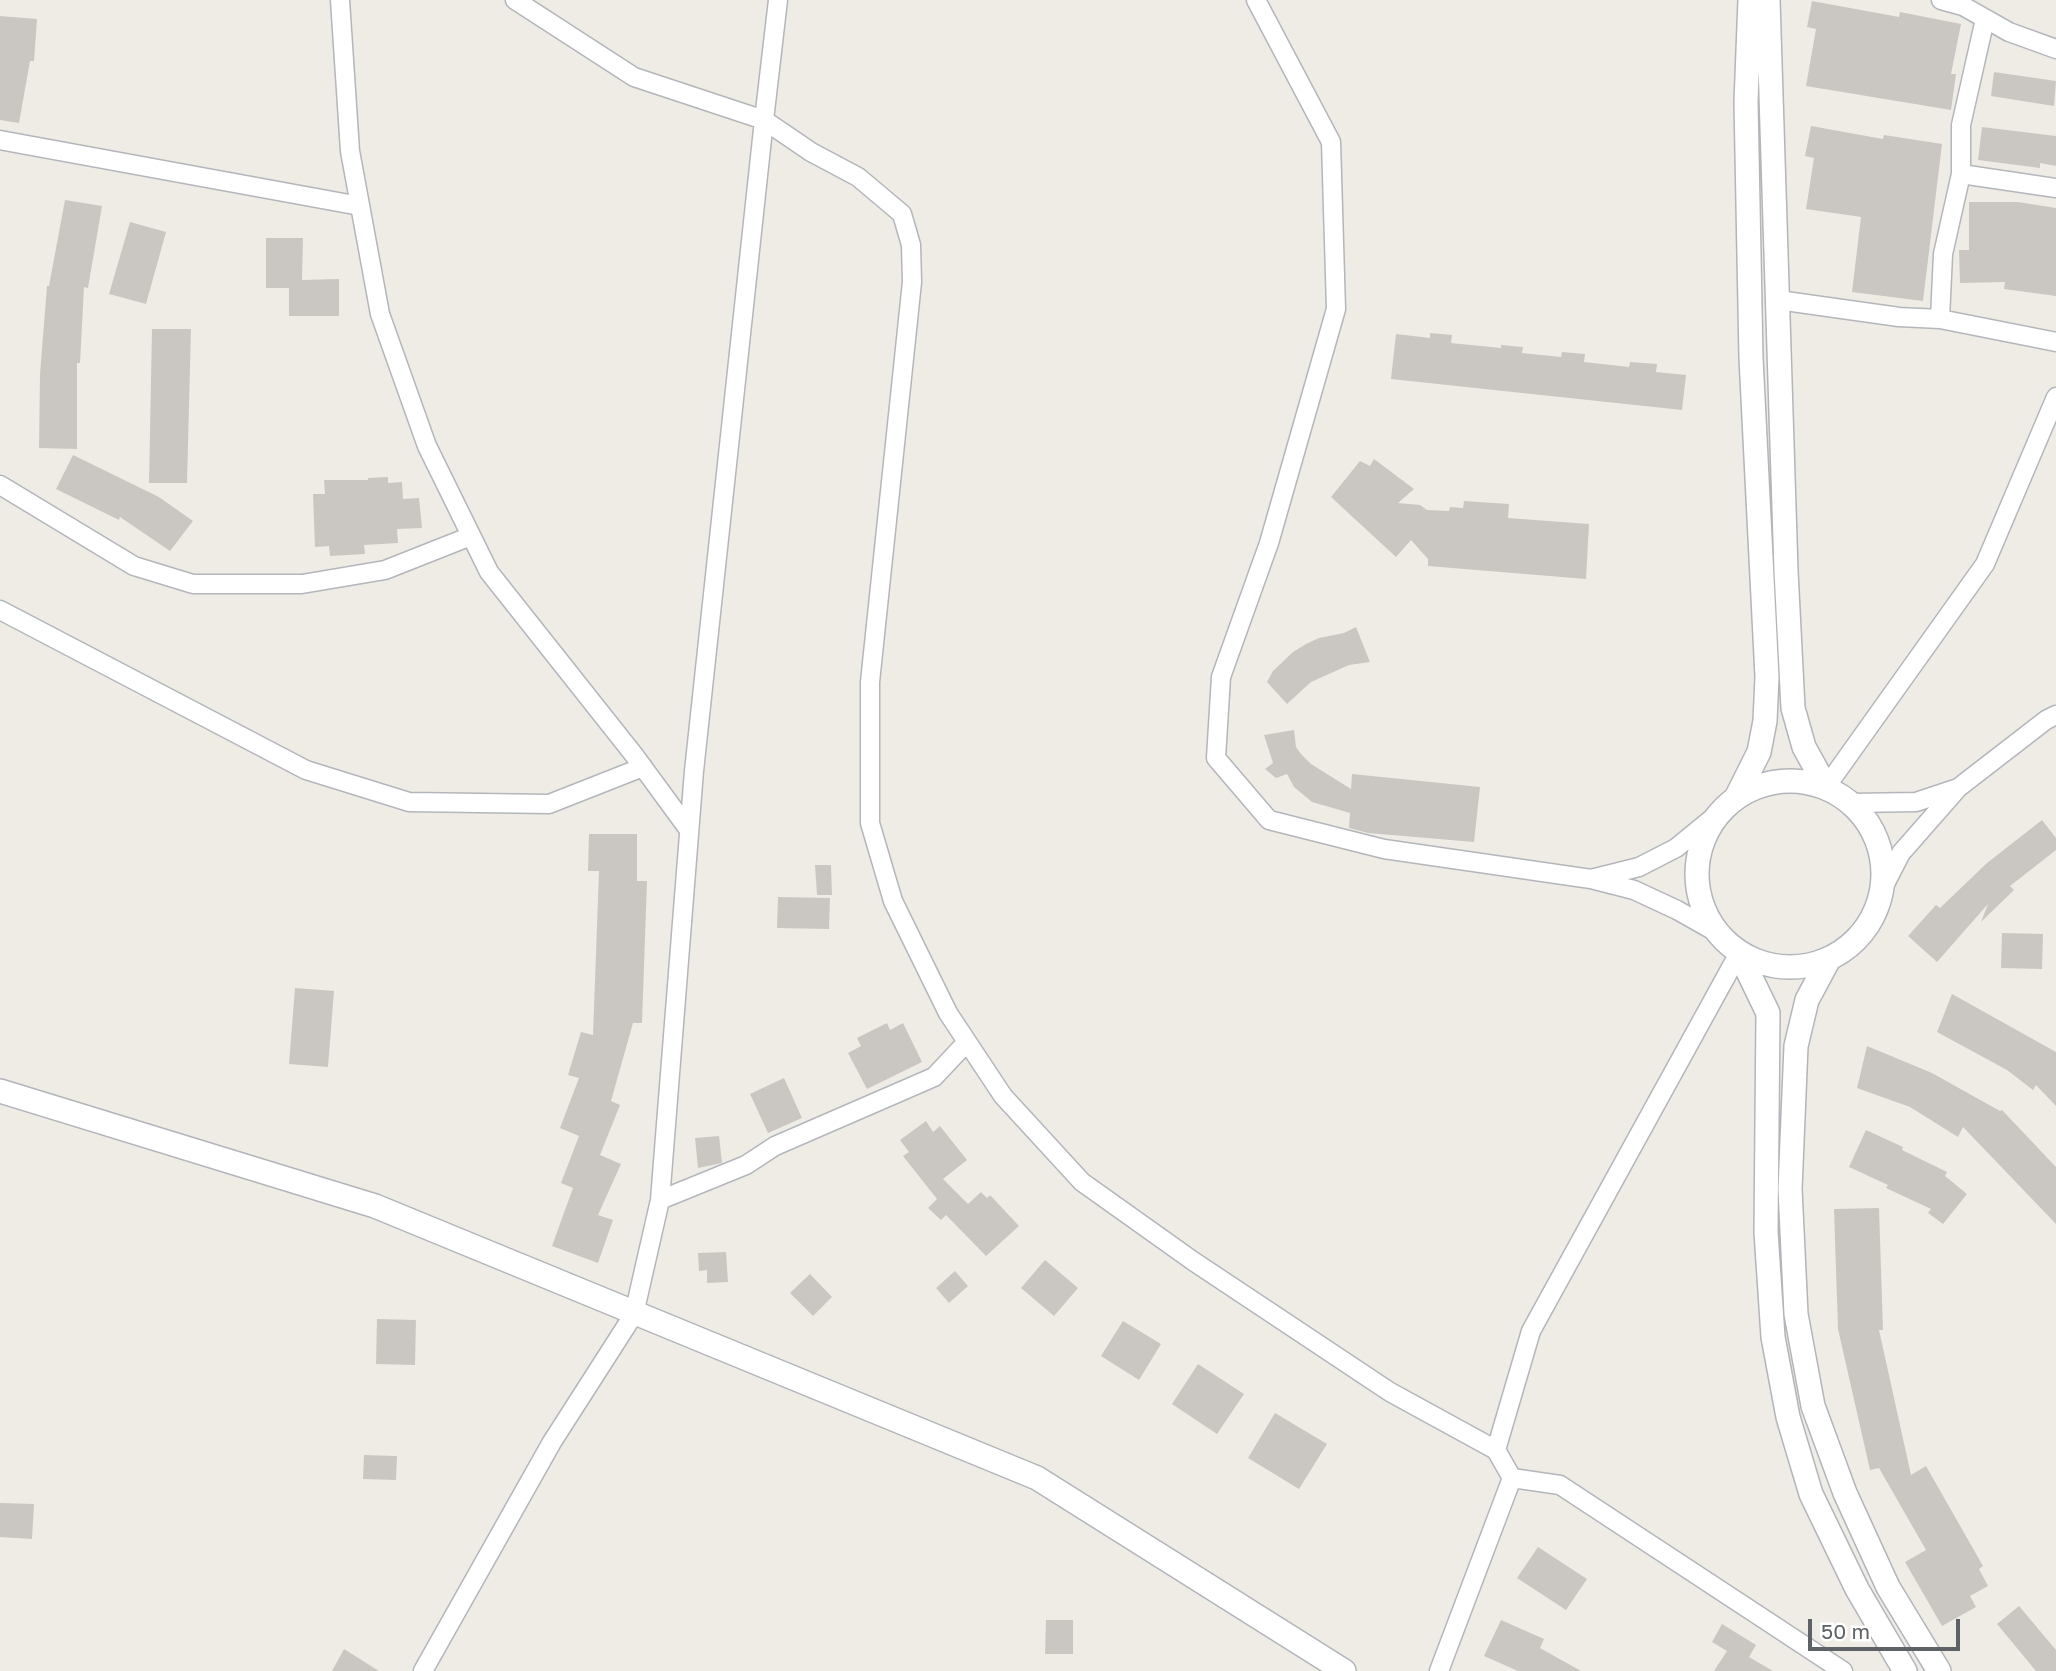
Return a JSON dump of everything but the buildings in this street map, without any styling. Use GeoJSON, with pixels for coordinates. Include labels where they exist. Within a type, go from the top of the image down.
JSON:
{"type":"FeatureCollection","features":[{"type":"Feature","properties":{"kind":"street"},"geometry":{"type":"LineString","coordinates":[[340,0],[350,151],[380,314],[427,446],[489,572],[643,767],[689,830]]}},
{"type":"Feature","properties":{"kind":"street"},"geometry":{"type":"LineString","coordinates":[[515,0],[634,77],[764,120],[811,152],[858,177],[902,214],[911,245],[911,295],[870,682],[870,823],[893,901],[948,1013],[1003,1096],[1082,1182],[1194,1261],[1390,1392],[1496,1450],[1512,1478]]}},
{"type":"Feature","properties":{"kind":"street"},"geometry":{"type":"LineString","coordinates":[[423,1671],[552,1443],[634,1314],[660,1200],[689,830],[727,446],[778,0]]}},
{"type":"Feature","properties":{"kind":"street"},"geometry":{"type":"LineString","coordinates":[[1256,0],[1331,142],[1336,309],[1269,543],[1221,677],[1216,758],[1269,820],[1384,849],[1591,879],[1634,890],[1716,932],[1739,953],[1768,965],[1799,967],[1829,959],[1855,942],[1874,917],[1883,888],[1901,853],[1958,788],[2056,715]]}},
{"type":"Feature","properties":{"kind":"street"},"geometry":{"type":"LineString","coordinates":[[1737,796],[1759,752],[1765,721],[1767,677],[1751,345],[1746,102],[1750,0]]}},
{"type":"Feature","properties":{"kind":"street"},"geometry":{"type":"LineString","coordinates":[[1768,0],[1786,571],[1793,708],[1804,747],[1826,787]]}},
{"type":"Feature","properties":{"kind":"street"},"geometry":{"type":"LineString","coordinates":[[1941,0],[1963,6],[2009,32],[2056,49]]}},
{"type":"Feature","properties":{"kind":"street"},"geometry":{"type":"LineString","coordinates":[[1940,319],[1943,254],[1961,174],[1961,125],[1985,19]]}},
{"type":"Feature","properties":{"kind":"street"},"geometry":{"type":"LineString","coordinates":[[0,140],[360,206]]}},
{"type":"Feature","properties":{"kind":"street"},"geometry":{"type":"LineString","coordinates":[[1961,174],[2056,188]]}},
{"type":"Feature","properties":{"kind":"street"},"geometry":{"type":"LineString","coordinates":[[1779,300],[1899,317],[1940,319],[2056,342]]}},
{"type":"Feature","properties":{"kind":"street"},"geometry":{"type":"LineString","coordinates":[[1826,787],[1984,564],[2056,397]]}},
{"type":"Feature","properties":{"kind":"street"},"geometry":{"type":"LineString","coordinates":[[0,485],[134,566],[193,584],[302,584],[385,570],[471,536]]}},
{"type":"Feature","properties":{"kind":"street"},"geometry":{"type":"LineString","coordinates":[[0,610],[306,770],[409,802],[549,804],[643,767]]}},
{"type":"Feature","properties":{"kind":"street"},"geometry":{"type":"LineString","coordinates":[[1591,879],[1639,867],[1676,848],[1737,796],[1765,783],[1796,780],[1826,787],[1853,803],[1872,828],[1883,857],[1883,888]]}},
{"type":"Feature","properties":{"kind":"street"},"geometry":{"type":"LineString","coordinates":[[1853,803],[1916,802],[1958,788]]}},
{"type":"Feature","properties":{"kind":"street"},"geometry":{"type":"LineString","coordinates":[[1714,817],[1700,844],[1695,875],[1701,905],[1716,932]]}},
{"type":"Feature","properties":{"kind":"street"},"geometry":{"type":"LineString","coordinates":[[1496,1450],[1531,1331],[1739,953]]}},
{"type":"Feature","properties":{"kind":"street"},"geometry":{"type":"LineString","coordinates":[[1739,953],[1768,1013],[1766,1232],[1773,1337],[1788,1417],[1811,1494],[1857,1589],[1905,1671]]}},
{"type":"Feature","properties":{"kind":"street"},"geometry":{"type":"LineString","coordinates":[[1829,959],[1807,1000],[1796,1046],[1790,1189],[1796,1314],[1813,1406],[1845,1493],[1888,1587],[1939,1671]]}},
{"type":"Feature","properties":{"kind":"street"},"geometry":{"type":"LineString","coordinates":[[660,1200],[746,1166],[775,1146],[934,1077],[967,1042]]}},
{"type":"Feature","properties":{"kind":"street"},"geometry":{"type":"LineString","coordinates":[[0,1091],[375,1206],[1037,1478],[1344,1671]]}},
{"type":"Feature","properties":{"kind":"street"},"geometry":{"type":"LineString","coordinates":[[1438,1671],[1512,1478]]}},
{"type":"Feature","properties":{"kind":"street"},"geometry":{"type":"LineString","coordinates":[[1512,1478],[1560,1485],[1843,1671]]}}]}
